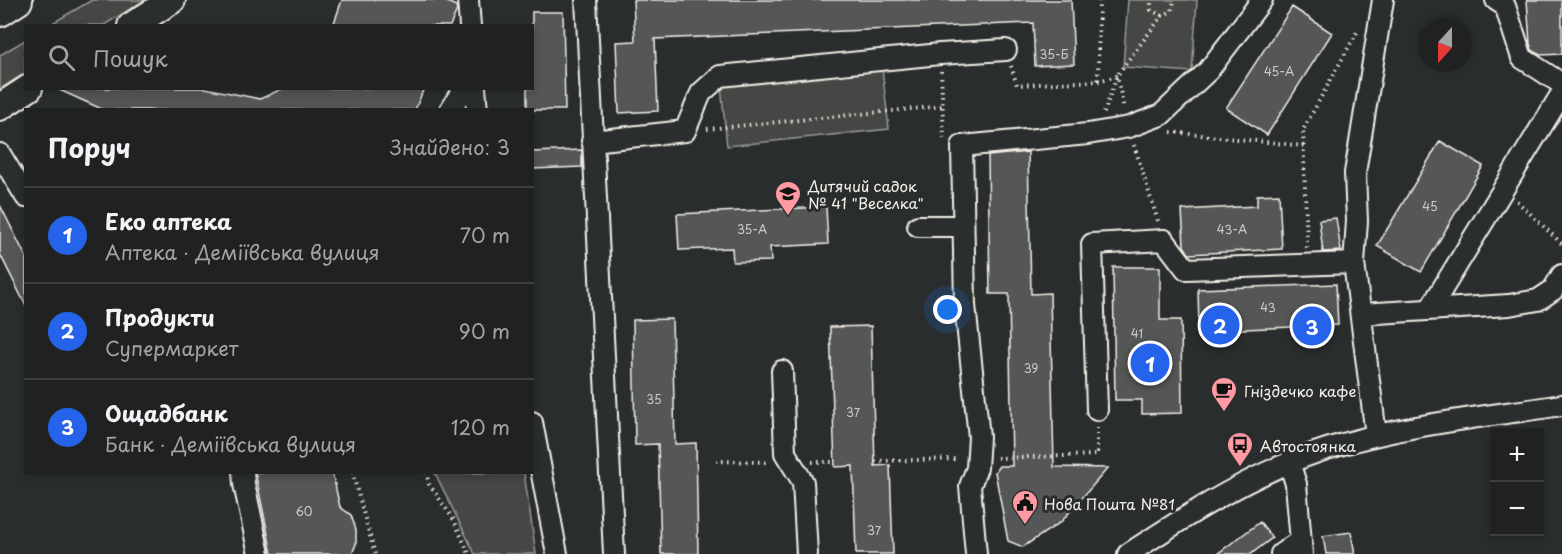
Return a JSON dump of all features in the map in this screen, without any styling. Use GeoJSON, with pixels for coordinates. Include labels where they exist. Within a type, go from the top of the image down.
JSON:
{"type":"FeatureCollection","features":[{"type":"Feature","properties":{"kind":"highway"},"geometry":{"type":"LineString","coordinates":[[0,11],[17,0]]}},
{"type":"Feature","properties":{"kind":"main road"},"geometry":{"type":"LineString","coordinates":[[134,24],[172,0]]}},
{"type":"Feature","properties":{"kind":"main road"},"geometry":{"type":"LineString","coordinates":[[0,107],[26,90]]}},
{"type":"Feature","properties":{"kind":"street"},"geometry":{"type":"LineString","coordinates":[[468,0],[470,24]]}},
{"type":"Feature","properties":{"kind":"street"},"geometry":{"type":"LineString","coordinates":[[585,0],[614,554]]}},
{"type":"Feature","properties":{"kind":"street"},"geometry":{"type":"LineString","coordinates":[[976,554],[970,486],[977,468],[978,437],[966,315],[962,146],[1098,132],[1128,127],[1161,115],[1208,71],[1262,0]]}},
{"type":"Feature","properties":{"kind":"street"},"geometry":{"type":"LineString","coordinates":[[1376,435],[1354,263],[1357,221],[1355,173],[1383,0]]}},
{"type":"Feature","properties":{"kind":"street"},"geometry":{"type":"LineString","coordinates":[[1496,0],[1505,6],[1522,58],[1562,84]]}},
{"type":"Feature","properties":{"kind":"street"},"geometry":{"type":"LineString","coordinates":[[592,141],[686,131],[700,93],[720,76],[940,54],[1006,50]]}},
{"type":"Feature","properties":{"kind":"street"},"geometry":{"type":"LineString","coordinates":[[451,108],[463,90]]}},
{"type":"Feature","properties":{"kind":"street"},"geometry":{"type":"LineString","coordinates":[[475,90],[477,108]]}},
{"type":"Feature","properties":{"kind":"street"},"geometry":{"type":"LineString","coordinates":[[1430,309],[1562,93]]}},
{"type":"Feature","properties":{"kind":"street"},"geometry":{"type":"LineString","coordinates":[[0,154],[24,194]]}},
{"type":"Feature","properties":{"kind":"street"},"geometry":{"type":"LineString","coordinates":[[918,226],[963,226]]}},
{"type":"Feature","properties":{"kind":"street"},"geometry":{"type":"LineString","coordinates":[[1097,410],[1092,244],[1164,240],[1186,269],[1354,263]]}},
{"type":"Feature","properties":{"kind":"street"},"geometry":{"type":"LineString","coordinates":[[1361,314],[1509,305],[1538,300],[1553,290],[1562,275]]}},
{"type":"Feature","properties":{"kind":"street"},"geometry":{"type":"LineString","coordinates":[[783,371],[785,453],[803,482],[807,554]]}},
{"type":"Feature","properties":{"kind":"street"},"geometry":{"type":"LineString","coordinates":[[1128,554],[1217,500],[1289,462],[1376,435],[1562,405]]}},
{"type":"Feature","properties":{"kind":"street"},"geometry":{"type":"LineString","coordinates":[[534,433],[557,554]]}},
{"type":"Feature","properties":{"kind":"street"},"geometry":{"type":"LineString","coordinates":[[1281,554],[1302,547],[1296,484],[1289,462]]}},
{"type":"Feature","properties":{"kind":"street"},"geometry":{"type":"LineString","coordinates":[[243,474],[259,554]]}},
{"type":"Feature","properties":{"kind":"path"},"geometry":{"type":"LineString","coordinates":[[1098,81],[1099,0]]}},
{"type":"Feature","properties":{"kind":"path"},"geometry":{"type":"LineString","coordinates":[[1151,0],[1151,10],[1162,16]]}},
{"type":"Feature","properties":{"kind":"path"},"geometry":{"type":"LineString","coordinates":[[1098,132],[1117,76],[1162,16],[1172,11],[1174,0]]}},
{"type":"Feature","properties":{"kind":"path"},"geometry":{"type":"LineString","coordinates":[[1308,265],[1303,130],[1362,23]]}},
{"type":"Feature","properties":{"kind":"path"},"geometry":{"type":"LineString","coordinates":[[1006,50],[1017,85],[1098,81],[1117,76]]}},
{"type":"Feature","properties":{"kind":"path"},"geometry":{"type":"LineString","coordinates":[[940,54],[945,146]]}},
{"type":"Feature","properties":{"kind":"path"},"geometry":{"type":"LineString","coordinates":[[1117,76],[1128,127],[1164,240]]}},
{"type":"Feature","properties":{"kind":"path"},"geometry":{"type":"LineString","coordinates":[[686,131],[942,106]]}},
{"type":"Feature","properties":{"kind":"path"},"geometry":{"type":"LineString","coordinates":[[1128,127],[1304,146]]}},
{"type":"Feature","properties":{"kind":"path"},"geometry":{"type":"LineString","coordinates":[[1504,188],[1562,244]]}},
{"type":"Feature","properties":{"kind":"path"},"geometry":{"type":"LineString","coordinates":[[874,461],[1097,455],[1097,410]]}},
{"type":"Feature","properties":{"kind":"path"},"geometry":{"type":"LineString","coordinates":[[353,474],[375,554]]}},
{"type":"Feature","properties":{"kind":"path"},"geometry":{"type":"LineString","coordinates":[[426,474],[429,484],[454,520],[469,554]]}},
{"type":"Feature","properties":{"kind":"shaded area"},"geometry":{"type":"Polygon","coordinates":[[[92,0],[145,0],[106,24],[51,24],[92,0]]]}},
{"type":"Feature","properties":{"kind":"shaded area"},"geometry":{"type":"Polygon","coordinates":[[[1128,0],[1197,0],[1192,72],[1123,67],[1128,0]]]}},
{"type":"Feature","properties":{"kind":"shaded area"},"geometry":{"type":"Polygon","coordinates":[[[24,41],[24,74],[0,89],[0,55],[24,41]]]}},
{"type":"Feature","properties":{"kind":"shaded area"},"geometry":{"type":"Polygon","coordinates":[[[881,59],[889,129],[727,146],[720,76],[881,59]]]}},
{"type":"Feature","properties":{"kind":"shaded area"},"geometry":{"type":"Polygon","coordinates":[[[435,474],[524,474],[536,554],[475,554],[435,474]]]}},
{"type":"Feature","properties":{"kind":"building"},"geometry":{"type":"Polygon","coordinates":[[[342,0],[443,0],[456,6],[457,10],[451,24],[334,24],[342,0]]]}},
{"type":"Feature","properties":{"kind":"building"},"geometry":{"type":"Polygon","coordinates":[[[633,0],[1071,0],[1074,64],[1035,66],[1033,23],[655,39],[658,111],[619,113],[616,42],[635,41],[633,0]]]}},
{"type":"Feature","properties":{"kind":"building"},"geometry":{"type":"Polygon","coordinates":[[[1527,0],[1562,0],[1562,54],[1540,55],[1532,50],[1527,0]]]}},
{"type":"Feature","properties":{"kind":"building"},"geometry":{"type":"Polygon","coordinates":[[[1292,7],[1332,33],[1267,135],[1226,108],[1292,7]]]}},
{"type":"Feature","properties":{"kind":"building"},"geometry":{"type":"Polygon","coordinates":[[[532,12],[563,12],[565,110],[527,108],[527,90],[534,90],[534,24],[532,24],[532,12]]]}},
{"type":"Feature","properties":{"kind":"building"},"geometry":{"type":"Polygon","coordinates":[[[59,90],[215,90],[260,99],[280,90],[423,90],[416,108],[100,108],[59,90]]]}},
{"type":"Feature","properties":{"kind":"building"},"geometry":{"type":"Polygon","coordinates":[[[1440,141],[1483,166],[1421,272],[1377,246],[1440,141]]]}},
{"type":"Feature","properties":{"kind":"building"},"geometry":{"type":"Polygon","coordinates":[[[582,150],[582,167],[534,169],[534,152],[582,150]]]}},
{"type":"Feature","properties":{"kind":"building"},"geometry":{"type":"Polygon","coordinates":[[[1028,152],[1031,294],[1050,293],[1054,467],[1108,468],[1061,522],[1023,547],[1008,541],[995,472],[999,466],[1012,466],[1009,294],[990,294],[988,156],[1028,152]]]}},
{"type":"Feature","properties":{"kind":"building"},"geometry":{"type":"Polygon","coordinates":[[[1279,194],[1282,249],[1189,254],[1184,246],[1182,210],[1257,206],[1257,195],[1279,194]]]}},
{"type":"Feature","properties":{"kind":"building"},"geometry":{"type":"Polygon","coordinates":[[[0,205],[24,253],[24,302],[0,254],[0,205]]]}},
{"type":"Feature","properties":{"kind":"building"},"geometry":{"type":"Polygon","coordinates":[[[826,207],[828,244],[770,247],[771,261],[733,262],[732,248],[679,250],[677,214],[826,207]]]}},
{"type":"Feature","properties":{"kind":"building"},"geometry":{"type":"Polygon","coordinates":[[[1336,218],[1341,251],[1323,252],[1319,220],[1336,218]]]}},
{"type":"Feature","properties":{"kind":"building"},"geometry":{"type":"Polygon","coordinates":[[[1113,267],[1160,267],[1160,320],[1181,320],[1182,413],[1142,414],[1142,400],[1115,400],[1113,267]]]}},
{"type":"Feature","properties":{"kind":"building"},"geometry":{"type":"Polygon","coordinates":[[[1336,284],[1338,325],[1199,331],[1198,289],[1336,284]]]}},
{"type":"Feature","properties":{"kind":"building"},"geometry":{"type":"Polygon","coordinates":[[[672,319],[675,444],[696,443],[698,554],[661,554],[658,444],[635,445],[633,320],[672,319]]]}},
{"type":"Feature","properties":{"kind":"building"},"geometry":{"type":"Polygon","coordinates":[[[871,326],[875,466],[890,465],[893,554],[856,554],[853,466],[835,467],[830,327],[871,326]]]}},
{"type":"Feature","properties":{"kind":"building"},"geometry":{"type":"Polygon","coordinates":[[[255,474],[332,474],[340,507],[351,515],[356,530],[356,544],[352,554],[272,554],[255,474]]]}},
{"type":"Feature","properties":{"kind":"building"},"geometry":{"type":"Polygon","coordinates":[[[1260,522],[1272,538],[1251,554],[1217,554],[1260,522]]]}},
{"type":"Feature","properties":{"kind":"building"},"geometry":{"type":"Polygon","coordinates":[[[1351,532],[1355,554],[1326,554],[1323,536],[1351,532]]]}},
{"type":"Feature","properties":{"kind":"place","name":"Дитячий садок № 41 \"Веселка\""},"geometry":{"type":"Point","coordinates":[788,217]}},
{"type":"Feature","properties":{"kind":"place","name":"Продукти"},"geometry":{"type":"Point","coordinates":[1220,325]}},
{"type":"Feature","properties":{"kind":"place","name":"Ощадбанк"},"geometry":{"type":"Point","coordinates":[1312,326]}},
{"type":"Feature","properties":{"kind":"place","name":"Еко аптека"},"geometry":{"type":"Point","coordinates":[1150,363]}},
{"type":"Feature","properties":{"kind":"place","name":"Гніздечко кафе"},"geometry":{"type":"Point","coordinates":[1224,413]}},
{"type":"Feature","properties":{"kind":"place","name":"Автостоянка"},"geometry":{"type":"Point","coordinates":[1240,468]}},
{"type":"Feature","properties":{"kind":"place","name":"Нова Пошта №81"},"geometry":{"type":"Point","coordinates":[1025,526]}}]}
